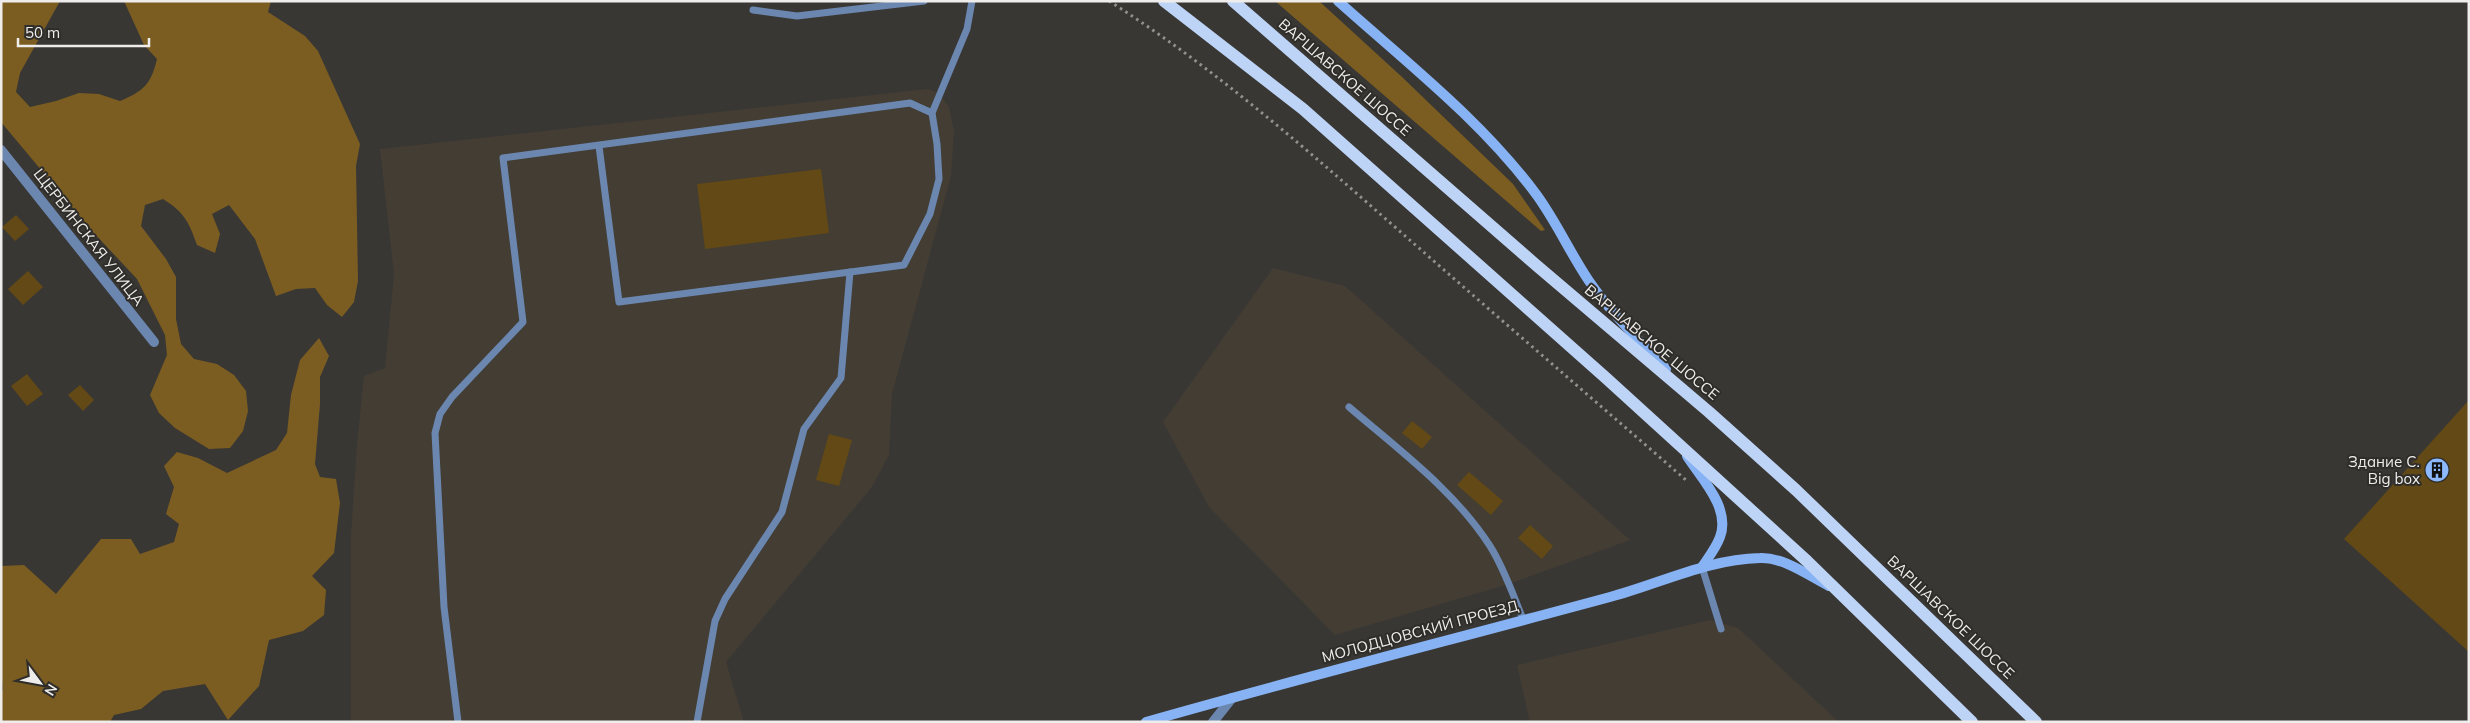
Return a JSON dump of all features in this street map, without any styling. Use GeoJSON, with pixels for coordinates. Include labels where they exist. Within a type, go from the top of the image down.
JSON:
{"type":"FeatureCollection","features":[{"type":"Feature","properties":{"kind":"main road"},"geometry":{"type":"LineString","coordinates":[[1164,1],[1303,109],[1677,442],[1834,588],[1972,722]]}},
{"type":"Feature","properties":{"kind":"main road","name":"ВАРШАВСКОЕ ШОССЕ"},"geometry":{"type":"LineString","coordinates":[[1233,1],[1536,266],[1689,394],[1796,490],[2036,722]]}},
{"type":"Feature","properties":{"kind":"street"},"geometry":{"type":"LineString","coordinates":[[1338,1],[1427,80],[1486,136],[1512,165],[1537,195],[1594,288],[1615,314],[1689,394]]}},
{"type":"Feature","properties":{"kind":"street","name":"ЩЕРБИНСКАЯ УЛИЦА"},"geometry":{"type":"LineString","coordinates":[[1,150],[154,342]]}},
{"type":"Feature","properties":{"kind":"street"},"geometry":{"type":"LineString","coordinates":[[1677,442],[1717,502],[1721,514],[1722,526],[1720,537],[1702,567]]}},
{"type":"Feature","properties":{"kind":"street","name":"МОЛОДЦОВСКИЙ ПРОЕЗД"},"geometry":{"type":"LineString","coordinates":[[1146,722],[1178,717],[1232,698],[1611,597],[1702,567],[1760,558],[1775,559],[1834,588]]}},
{"type":"Feature","properties":{"kind":"street"},"geometry":{"type":"LineString","coordinates":[[1213,722],[1232,698]]}},
{"type":"Feature","properties":{"kind":"lane"},"geometry":{"type":"LineString","coordinates":[[753,10],[797,16],[924,1]]}},
{"type":"Feature","properties":{"kind":"lane"},"geometry":{"type":"LineString","coordinates":[[599,146],[619,302],[904,266],[930,214],[939,178],[937,144],[932,113],[966,28],[972,1]]}},
{"type":"Feature","properties":{"kind":"lane"},"geometry":{"type":"LineString","coordinates":[[458,722],[444,607],[435,433],[440,414],[452,397],[523,322],[503,158],[910,102],[932,113]]}},
{"type":"Feature","properties":{"kind":"lane"},"geometry":{"type":"LineString","coordinates":[[697,722],[715,621],[725,599],[782,512],[804,429],[841,378],[850,272]]}},
{"type":"Feature","properties":{"kind":"lane"},"geometry":{"type":"LineString","coordinates":[[1349,407],[1446,491],[1469,517],[1491,547],[1523,619]]}},
{"type":"Feature","properties":{"kind":"lane"},"geometry":{"type":"LineString","coordinates":[[1702,567],[1721,629]]}},
{"type":"Feature","properties":{"kind":"path"},"geometry":{"type":"LineString","coordinates":[[1109,1],[1161,34],[1227,84],[1308,151],[1692,486]]}},
{"type":"Feature","properties":{"kind":"shaded area"},"geometry":{"type":"Polygon","coordinates":[[[1,1],[60,1],[20,73],[16,92],[30,107],[79,93],[99,94],[120,101],[135,94],[145,86],[152,75],[157,59],[144,45],[124,1],[271,1],[268,12],[305,36],[318,51],[360,144],[356,166],[358,281],[354,302],[342,317],[327,305],[315,288],[296,289],[276,296],[255,239],[229,205],[212,214],[220,234],[215,253],[197,245],[185,218],[176,208],[163,199],[145,205],[141,226],[166,259],[176,277],[176,319],[181,344],[194,359],[217,364],[234,375],[246,391],[248,411],[243,431],[230,448],[209,449],[175,428],[159,413],[150,395],[167,355],[165,335],[137,279],[93,232],[1,122],[1,1]]]}},
{"type":"Feature","properties":{"kind":"shaded area"},"geometry":{"type":"Polygon","coordinates":[[[1275,1],[1319,1],[1402,77],[1513,184],[1545,230],[1541,231],[1275,1]]]}},
{"type":"Feature","properties":{"kind":"shaded area"},"geometry":{"type":"Polygon","coordinates":[[[928,89],[939,93],[949,107],[954,131],[951,176],[892,394],[889,455],[872,487],[726,662],[744,722],[351,722],[351,535],[357,444],[364,376],[385,368],[394,274],[380,149],[928,89]]]}},
{"type":"Feature","properties":{"kind":"shaded area"},"geometry":{"type":"Polygon","coordinates":[[[1273,268],[1345,286],[1630,540],[1509,584],[1335,635],[1209,507],[1163,422],[1273,268]]]}},
{"type":"Feature","properties":{"kind":"shaded area"},"geometry":{"type":"Polygon","coordinates":[[[319,338],[329,356],[320,377],[320,404],[315,464],[320,477],[336,479],[340,503],[334,553],[312,576],[326,590],[324,615],[303,631],[269,640],[259,686],[228,720],[205,684],[163,691],[141,709],[114,715],[110,722],[1,722],[1,690],[3,690],[1,664],[1,566],[24,565],[56,594],[101,539],[131,539],[140,554],[174,542],[179,524],[166,514],[174,487],[164,466],[177,452],[198,458],[227,473],[276,450],[287,433],[291,395],[300,360],[319,338]]]}},
{"type":"Feature","properties":{"kind":"shaded area"},"geometry":{"type":"Polygon","coordinates":[[[1710,620],[1738,628],[1839,722],[1530,722],[1517,665],[1710,620]]]}},
{"type":"Feature","properties":{"kind":"building"},"geometry":{"type":"Polygon","coordinates":[[[821,169],[829,233],[705,249],[697,184],[821,169]]]}},
{"type":"Feature","properties":{"kind":"building"},"geometry":{"type":"Polygon","coordinates":[[[16,215],[29,229],[15,241],[2,227],[16,215]]]}},
{"type":"Feature","properties":{"kind":"building"},"geometry":{"type":"Polygon","coordinates":[[[28,271],[43,287],[23,305],[8,289],[28,271]]]}},
{"type":"Feature","properties":{"kind":"building"},"geometry":{"type":"Polygon","coordinates":[[[27,374],[43,394],[27,406],[11,386],[27,374]]]}},
{"type":"Feature","properties":{"kind":"building"},"geometry":{"type":"Polygon","coordinates":[[[80,385],[94,400],[83,411],[68,395],[80,385]]]}},
{"type":"Feature","properties":{"kind":"building","name":"Здание C. Big box"},"geometry":{"type":"Polygon","coordinates":[[[2469,400],[2469,652],[2344,539],[2469,400]]]}},
{"type":"Feature","properties":{"kind":"building"},"geometry":{"type":"Polygon","coordinates":[[[1412,421],[1432,437],[1422,449],[1402,433],[1412,421]]]}},
{"type":"Feature","properties":{"kind":"building"},"geometry":{"type":"Polygon","coordinates":[[[829,434],[852,440],[839,486],[816,480],[829,434]]]}},
{"type":"Feature","properties":{"kind":"building"},"geometry":{"type":"Polygon","coordinates":[[[1469,472],[1503,501],[1491,515],[1457,485],[1469,472]]]}},
{"type":"Feature","properties":{"kind":"building"},"geometry":{"type":"Polygon","coordinates":[[[1530,525],[1553,546],[1542,559],[1518,538],[1530,525]]]}},
{"type":"Feature","properties":{"kind":"place","name":"Здание C. Big box"},"geometry":{"type":"Point","coordinates":[2437,470]}}]}
